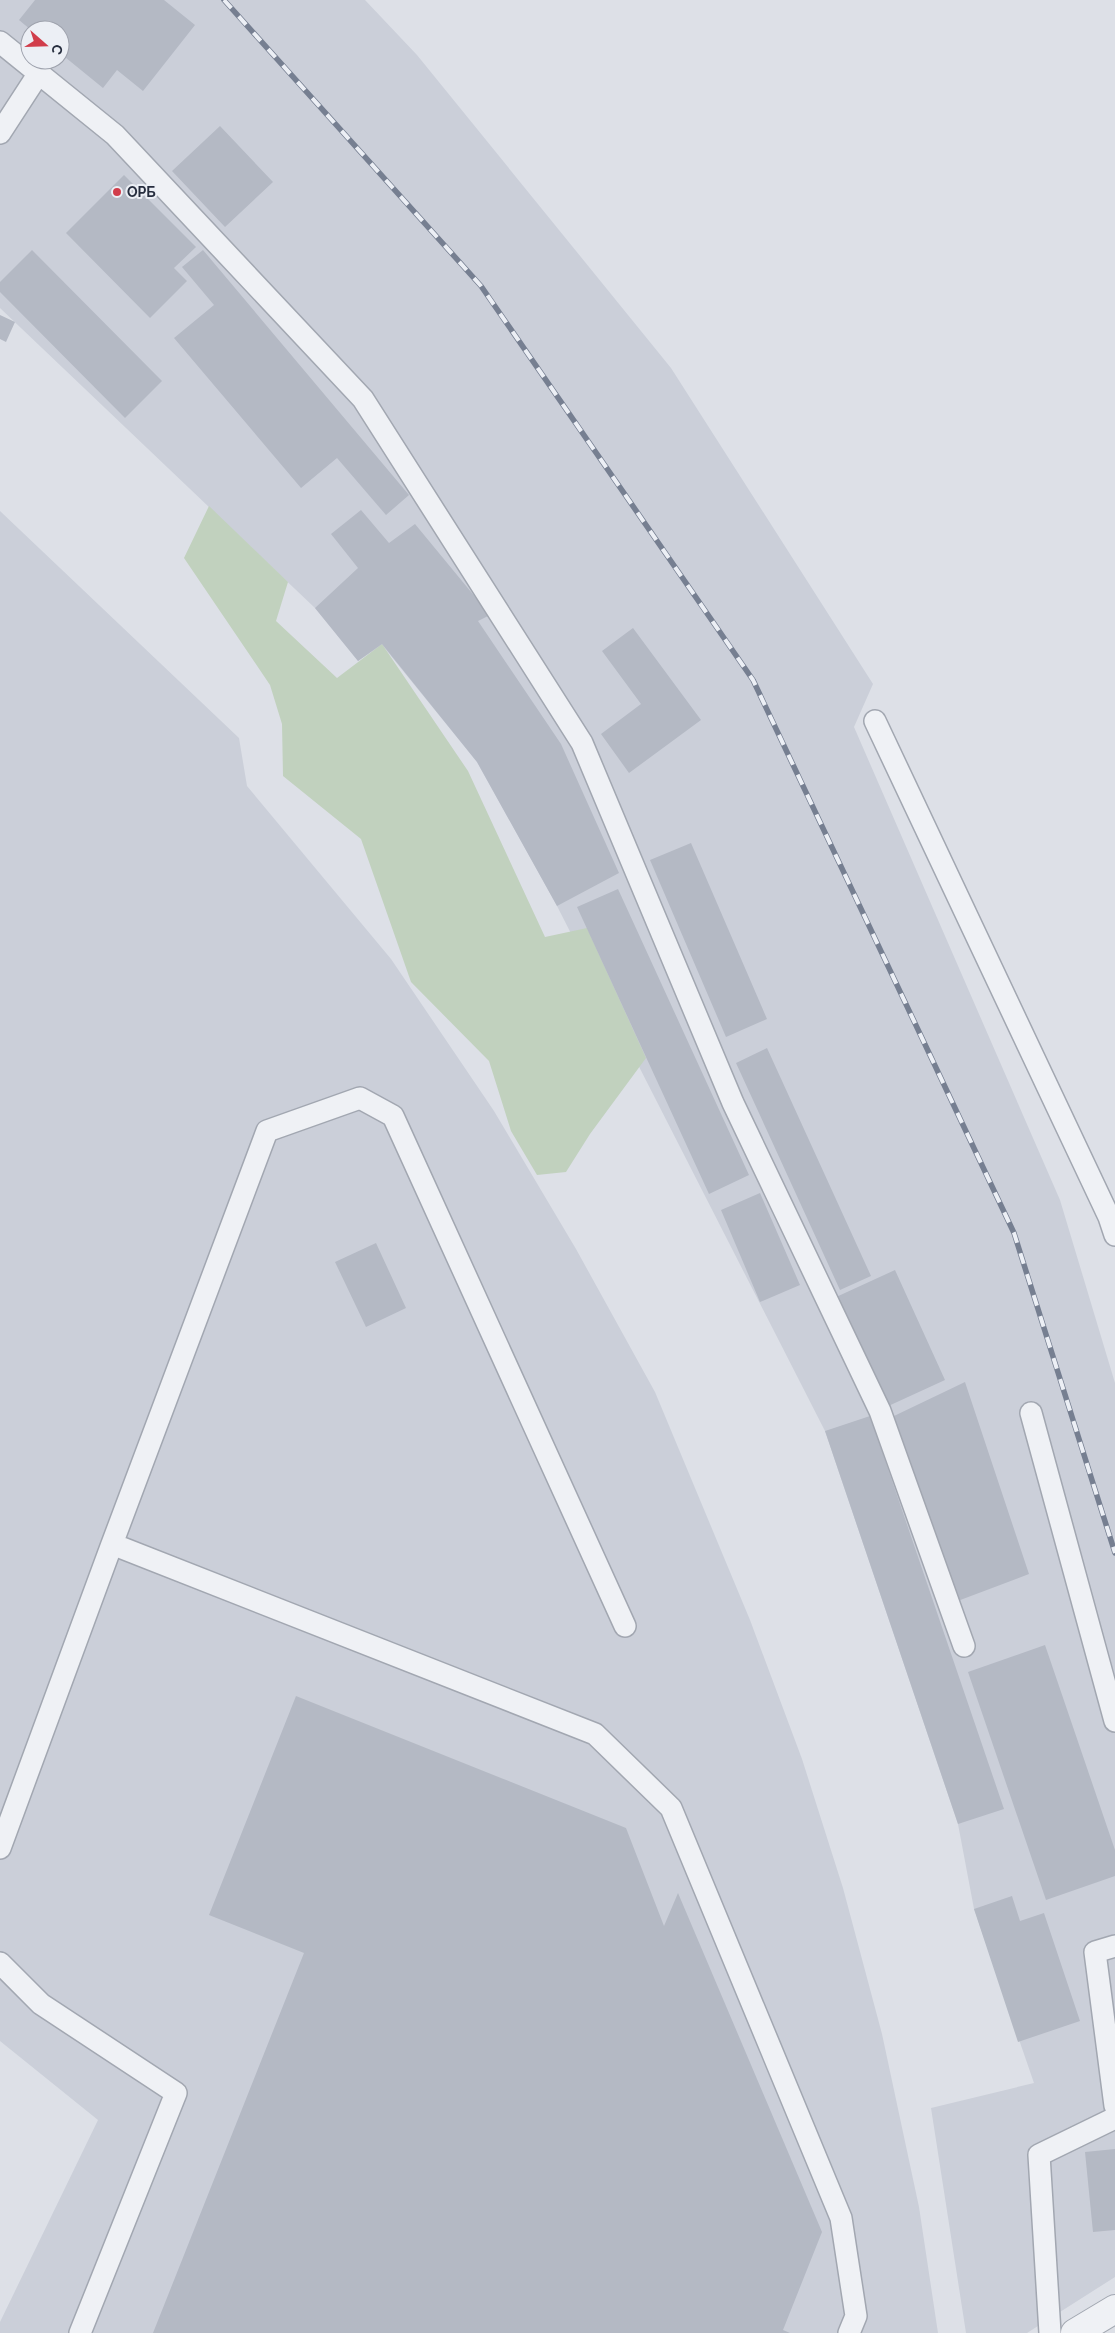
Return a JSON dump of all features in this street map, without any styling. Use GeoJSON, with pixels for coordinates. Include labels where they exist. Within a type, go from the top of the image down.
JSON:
{"type":"FeatureCollection","features":[{"type":"Feature","properties":{"kind":"street"},"geometry":{"type":"LineString","coordinates":[[1075,2333],[1115,2309]]}},
{"type":"Feature","properties":{"kind":"lane"},"geometry":{"type":"LineString","coordinates":[[0,42],[115,135],[363,398],[582,743],[733,1103],[880,1412],[964,1646]]}},
{"type":"Feature","properties":{"kind":"lane"},"geometry":{"type":"LineString","coordinates":[[0,133],[39,73]]}},
{"type":"Feature","properties":{"kind":"lane"},"geometry":{"type":"LineString","coordinates":[[875,721],[1109,1217],[1115,1235]]}},
{"type":"Feature","properties":{"kind":"lane"},"geometry":{"type":"LineString","coordinates":[[0,1848],[267,1131],[360,1098],[393,1116],[625,1626]]}},
{"type":"Feature","properties":{"kind":"lane"},"geometry":{"type":"LineString","coordinates":[[1031,1413],[1115,1721]]}},
{"type":"Feature","properties":{"kind":"lane"},"geometry":{"type":"LineString","coordinates":[[112,1544],[594,1734],[671,1808],[840,2218],[856,2316],[849,2333]]}},
{"type":"Feature","properties":{"kind":"lane"},"geometry":{"type":"LineString","coordinates":[[1115,1946],[1095,1952],[1115,2106]]}},
{"type":"Feature","properties":{"kind":"lane"},"geometry":{"type":"LineString","coordinates":[[0,1963],[41,2004],[176,2092],[80,2333]]}},
{"type":"Feature","properties":{"kind":"lane"},"geometry":{"type":"LineString","coordinates":[[1050,2333],[1039,2155],[1115,2118]]}},
{"type":"Feature","properties":{"kind":"shaded area"},"geometry":{"type":"Polygon","coordinates":[[[0,0],[365,0],[417,55],[671,368],[873,684],[854,727],[1060,1200],[1115,1383],[1115,2277],[1027,2333],[966,2333],[931,2108],[1034,2083],[974,1909],[958,1824],[825,1431],[557,906],[477,762],[382,645],[358,661],[315,608],[0,308],[0,0]]]}},
{"type":"Feature","properties":{"kind":"shaded area"},"geometry":{"type":"Polygon","coordinates":[[[0,511],[239,738],[247,786],[391,959],[494,1111],[576,1249],[655,1392],[750,1620],[802,1759],[843,1888],[882,2034],[919,2207],[938,2333],[0,2333],[0,2322],[98,2120],[0,2041],[0,511]]]}},
{"type":"Feature","properties":{"kind":"green space"},"geometry":{"type":"Polygon","coordinates":[[[209,506],[288,582],[276,621],[337,678],[382,644],[468,771],[545,937],[587,928],[646,1058],[590,1134],[566,1172],[537,1175],[511,1131],[489,1061],[411,982],[361,839],[283,776],[282,724],[270,685],[184,558],[209,506]]]}},
{"type":"Feature","properties":{"kind":"building"},"geometry":{"type":"Polygon","coordinates":[[[35,0],[164,0],[195,25],[143,91],[117,70],[103,88],[70,61],[70,20],[19,20],[35,0]]]}},
{"type":"Feature","properties":{"kind":"building"},"geometry":{"type":"Polygon","coordinates":[[[220,126],[273,182],[225,227],[172,171],[220,126]]]}},
{"type":"Feature","properties":{"kind":"building"},"geometry":{"type":"Polygon","coordinates":[[[124,175],[196,247],[174,268],[187,281],[150,318],[66,233],[124,175]]]}},
{"type":"Feature","properties":{"kind":"building"},"geometry":{"type":"Polygon","coordinates":[[[32,250],[162,381],[125,418],[0,292],[0,282],[32,250]]]}},
{"type":"Feature","properties":{"kind":"building"},"geometry":{"type":"Polygon","coordinates":[[[203,250],[409,495],[386,515],[337,458],[301,488],[174,338],[214,305],[182,267],[203,250]]]}},
{"type":"Feature","properties":{"kind":"building"},"geometry":{"type":"Polygon","coordinates":[[[0,315],[15,322],[6,342],[0,339],[0,315]]]}},
{"type":"Feature","properties":{"kind":"building"},"geometry":{"type":"Polygon","coordinates":[[[361,510],[389,543],[415,524],[490,615],[478,621],[561,744],[619,873],[557,906],[477,762],[382,644],[358,661],[315,608],[358,568],[331,534],[361,510]]]}},
{"type":"Feature","properties":{"kind":"building"},"geometry":{"type":"Polygon","coordinates":[[[633,628],[701,720],[629,773],[601,734],[641,704],[602,651],[633,628]]]}},
{"type":"Feature","properties":{"kind":"building"},"geometry":{"type":"Polygon","coordinates":[[[691,843],[767,1019],[726,1037],[650,860],[691,843]]]}},
{"type":"Feature","properties":{"kind":"building"},"geometry":{"type":"Polygon","coordinates":[[[618,889],[749,1175],[709,1194],[577,907],[618,889]]]}},
{"type":"Feature","properties":{"kind":"building"},"geometry":{"type":"Polygon","coordinates":[[[767,1048],[871,1276],[840,1290],[736,1063],[767,1048]]]}},
{"type":"Feature","properties":{"kind":"building"},"geometry":{"type":"Polygon","coordinates":[[[760,1193],[800,1285],[760,1302],[721,1210],[760,1193]]]}},
{"type":"Feature","properties":{"kind":"building"},"geometry":{"type":"Polygon","coordinates":[[[376,1243],[406,1308],[366,1327],[335,1262],[376,1243]]]}},
{"type":"Feature","properties":{"kind":"building"},"geometry":{"type":"Polygon","coordinates":[[[895,1270],[945,1380],[884,1408],[834,1298],[895,1270]]]}},
{"type":"Feature","properties":{"kind":"building"},"geometry":{"type":"Polygon","coordinates":[[[965,1382],[1029,1574],[955,1602],[894,1416],[965,1382]]]}},
{"type":"Feature","properties":{"kind":"building"},"geometry":{"type":"Polygon","coordinates":[[[870,1416],[1004,1809],[958,1824],[825,1431],[870,1416]]]}},
{"type":"Feature","properties":{"kind":"building"},"geometry":{"type":"Polygon","coordinates":[[[1045,1645],[1115,1850],[1115,1876],[1046,1900],[968,1672],[1045,1645]]]}},
{"type":"Feature","properties":{"kind":"building"},"geometry":{"type":"Polygon","coordinates":[[[296,1696],[626,1828],[664,1926],[678,1893],[822,2232],[783,2330],[790,2333],[153,2333],[304,1953],[209,1915],[296,1696]]]}},
{"type":"Feature","properties":{"kind":"building"},"geometry":{"type":"Polygon","coordinates":[[[1012,1896],[1020,1921],[1044,1913],[1080,2021],[1018,2042],[974,1909],[1012,1896]]]}},
{"type":"Feature","properties":{"kind":"building"},"geometry":{"type":"Polygon","coordinates":[[[1115,2149],[1115,2230],[1093,2232],[1085,2152],[1115,2149]]]}},
{"type":"Feature","properties":{"kind":"railway"},"geometry":{"type":"LineString","coordinates":[[224,0],[481,286],[753,680],[1014,1233],[1115,1553]]}},
{"type":"Feature","properties":{"kind":"place","name":"ОРБ"},"geometry":{"type":"Point","coordinates":[117,192]}}]}
